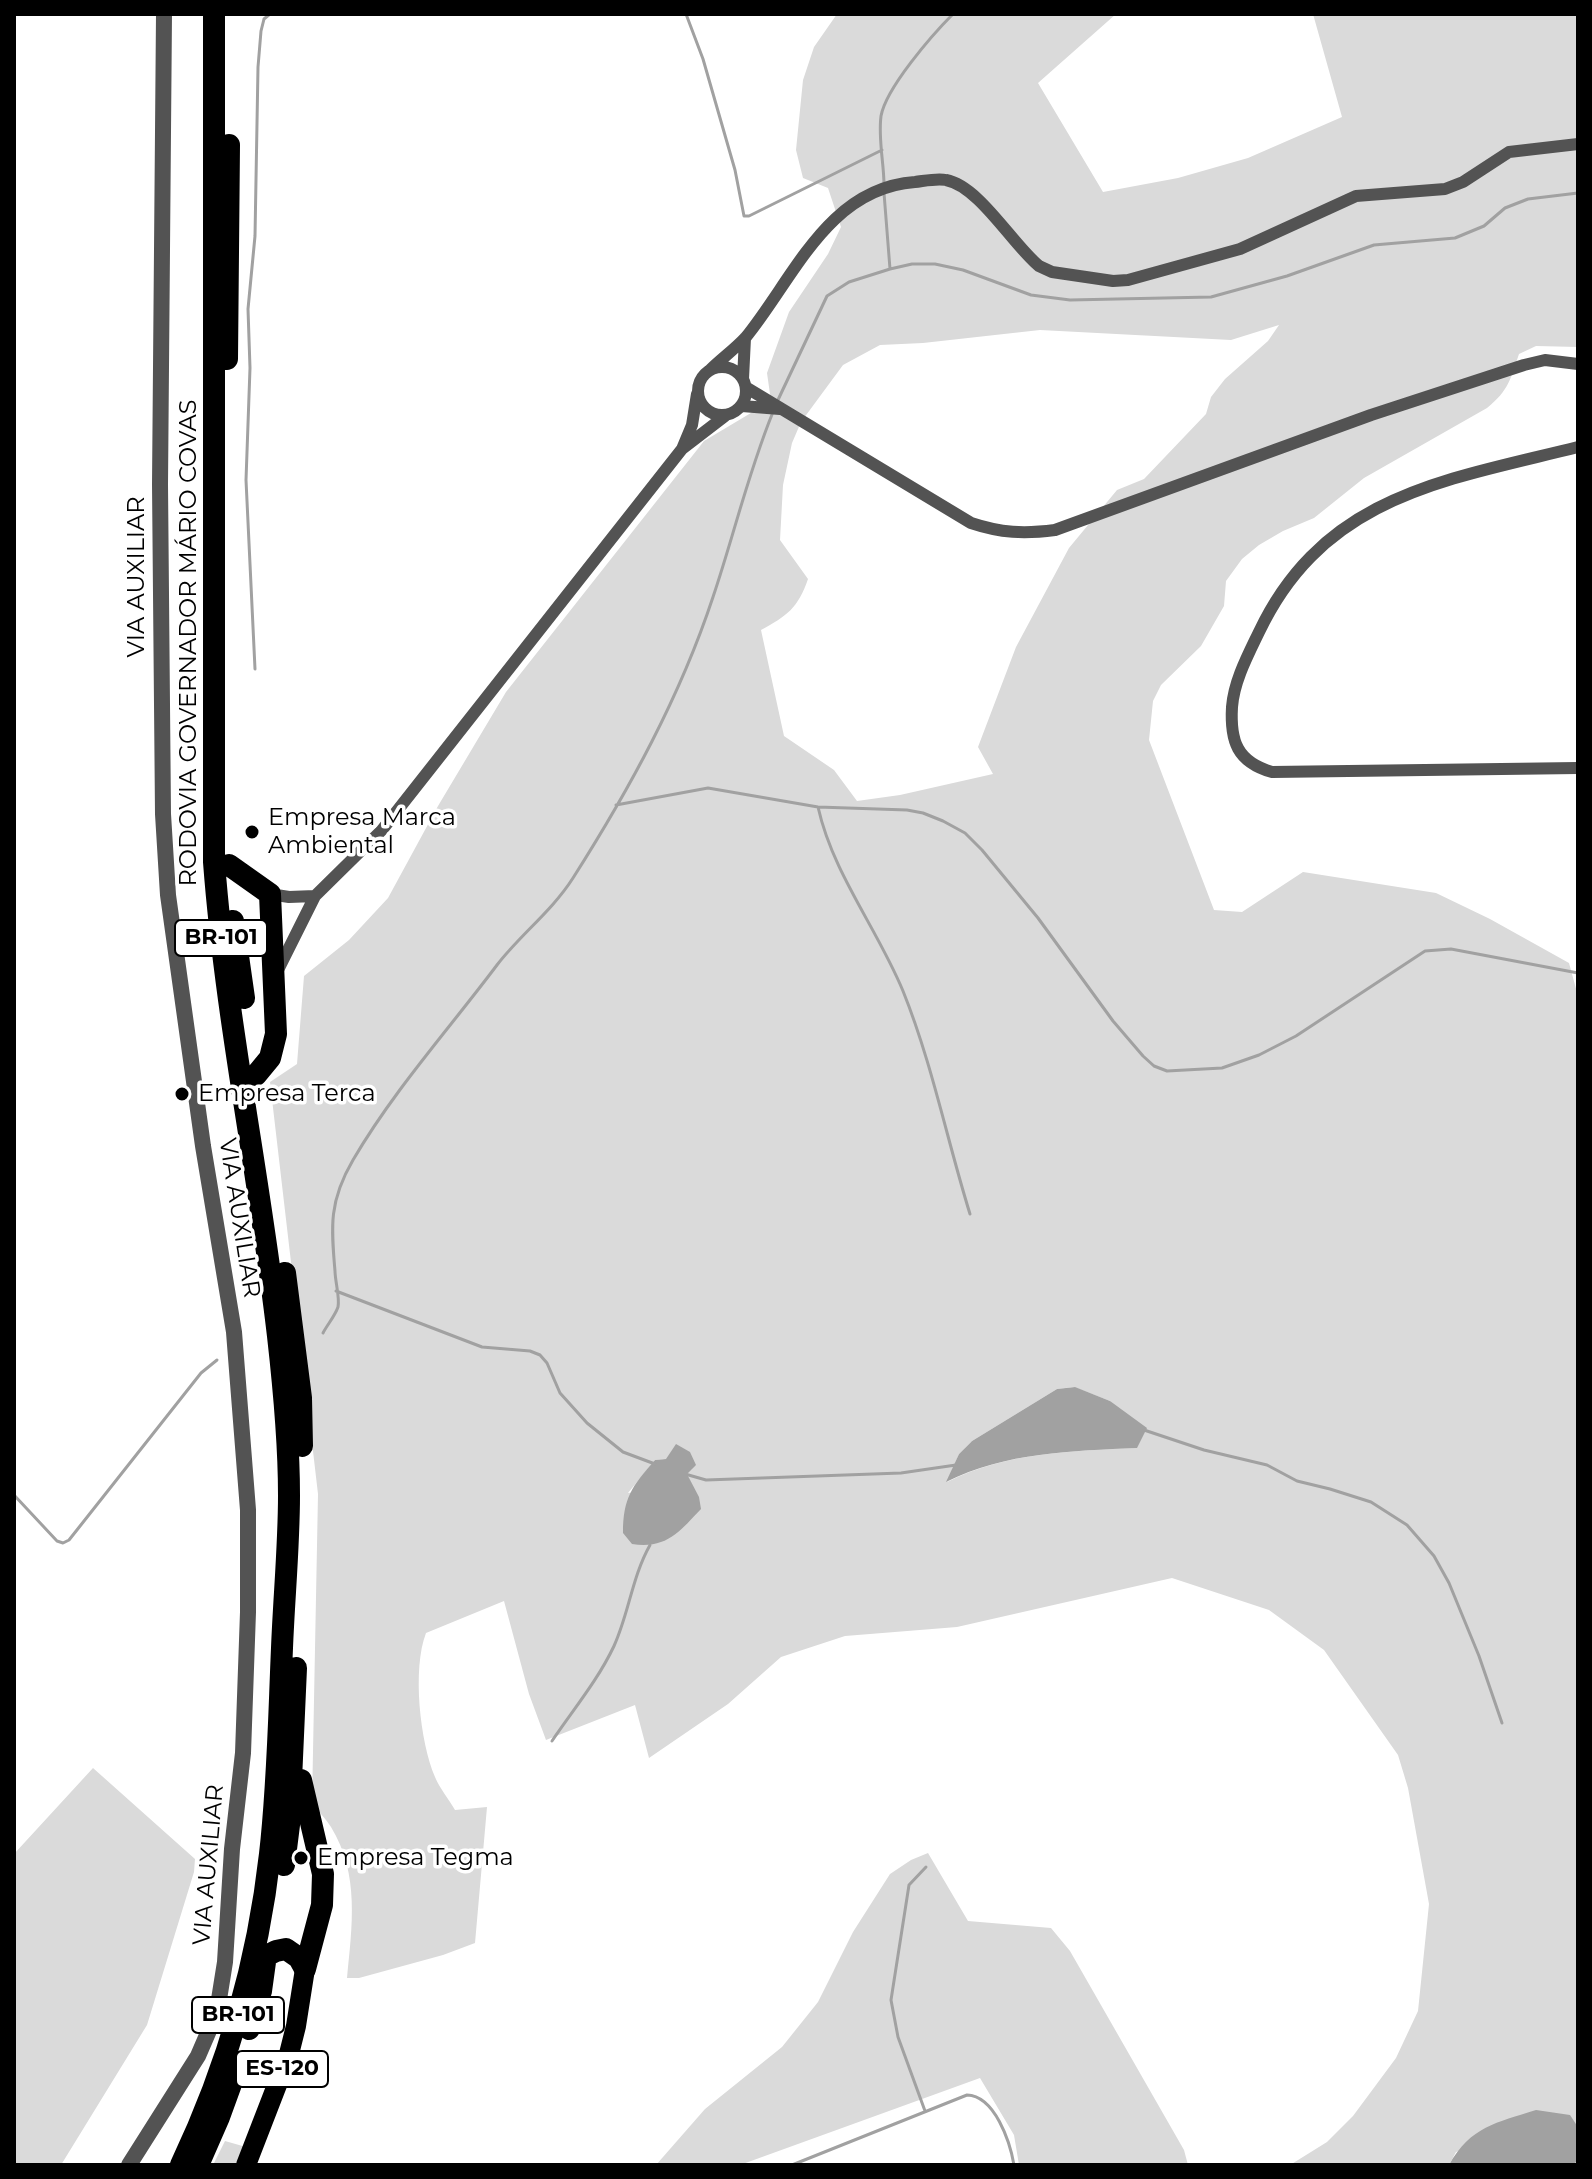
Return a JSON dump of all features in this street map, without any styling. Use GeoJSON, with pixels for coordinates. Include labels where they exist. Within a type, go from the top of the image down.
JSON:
{"type":"FeatureCollection","features":[{"type":"Feature","properties":{"kind":"highway","name":"RODOVIA GOVERNADOR MÁRIO COVAS"},"geometry":{"type":"LineString","coordinates":[[181,2165],[226,2054],[246,1987],[262,1909],[270,1857],[276,1776],[289,1497],[285,1401],[278,1334],[223,960],[214,862],[214,14]]}},
{"type":"Feature","properties":{"kind":"highway","name":"RODOVIA GOVERNADOR MÁRIO COVAS"},"geometry":{"type":"LineString","coordinates":[[198,2165],[219,2117],[261,1991],[282,1879],[289,1825],[295,1721],[302,1505],[301,1398],[231,908],[226,415],[230,299],[229,14]]}},
{"type":"Feature","properties":{"kind":"highway"},"geometry":{"type":"LineString","coordinates":[[229,865],[270,894],[276,1034],[270,1058],[256,1075]]}},
{"type":"Feature","properties":{"kind":"highway"},"geometry":{"type":"LineString","coordinates":[[295,1721],[303,1797],[323,1874],[322,1905],[305,1969]]}},
{"type":"Feature","properties":{"kind":"highway"},"geometry":{"type":"LineString","coordinates":[[266,1956],[286,1949],[299,1958],[305,1969]]}},
{"type":"Feature","properties":{"kind":"main road","name":"ES-120"},"geometry":{"type":"LineString","coordinates":[[246,2165],[289,2054],[305,1969]]}},
{"type":"Feature","properties":{"kind":"street","name":"VIA AUXILIAR"},"geometry":{"type":"LineString","coordinates":[[129,2165],[198,2056],[217,2012],[225,1962],[232,1849],[243,1753],[248,1612],[248,1510],[234,1332],[203,1146],[168,895],[163,814],[160,515],[164,14]]}},
{"type":"Feature","properties":{"kind":"street"},"geometry":{"type":"LineString","coordinates":[[682,449],[692,425],[698,385],[745,338],[806,250],[849,208],[869,194],[899,183],[946,180],[973,195],[1039,266],[1052,272],[1119,281],[1240,249],[1356,196],[1445,189],[1463,182],[1509,152],[1578,144]]}},
{"type":"Feature","properties":{"kind":"street"},"geometry":{"type":"LineString","coordinates":[[742,406],[745,338]]}},
{"type":"Feature","properties":{"kind":"street"},"geometry":{"type":"LineString","coordinates":[[710,370],[728,368],[780,409],[971,523],[998,532],[1025,534],[1055,530],[1371,415],[1524,365],[1545,360],[1578,364]]}},
{"type":"Feature","properties":{"kind":"street"},"geometry":{"type":"LineString","coordinates":[[698,385],[700,404],[707,411],[725,416]]}},
{"type":"Feature","properties":{"kind":"street"},"geometry":{"type":"LineString","coordinates":[[275,977],[315,896],[391,819],[682,449],[742,406],[780,409]]}},
{"type":"Feature","properties":{"kind":"street"},"geometry":{"type":"LineString","coordinates":[[1578,447],[1434,483],[1396,498],[1339,531],[1320,547],[1271,606],[1238,680],[1232,715],[1235,742],[1242,758],[1272,772],[1578,768]]}},
{"type":"Feature","properties":{"kind":"street"},"geometry":{"type":"LineString","coordinates":[[270,894],[302,898],[315,896]]}},
{"type":"Feature","properties":{"kind":"shaded area"},"geometry":{"type":"Polygon","coordinates":[[[837,14],[1116,14],[1038,83],[1103,192],[1178,178],[1248,158],[1342,117],[1313,14],[1578,14],[1578,347],[1536,346],[1519,354],[1504,390],[1487,408],[1364,478],[1314,518],[1283,531],[1242,559],[1226,581],[1224,606],[1201,646],[1161,685],[1153,701],[1149,740],[1214,910],[1242,912],[1303,872],[1436,893],[1569,963],[1578,996],[1578,2127],[1569,2115],[1456,2152],[1449,2165],[1290,2165],[1327,2142],[1353,2116],[1396,2058],[1418,2011],[1429,1904],[1408,1788],[1398,1755],[1324,1650],[1269,1610],[1172,1578],[957,1627],[845,1636],[781,1657],[728,1704],[649,1758],[635,1705],[546,1740],[529,1694],[504,1601],[426,1633],[419,1666],[419,1685],[422,1726],[430,1762],[437,1781],[455,1810],[487,1807],[475,1943],[359,1978],[347,1978],[351,1940],[350,1882],[340,1845],[331,1827],[312,1803],[318,1494],[270,1082],[297,1064],[304,976],[349,940],[388,898],[506,692],[704,441],[771,401],[767,373],[789,312],[828,254],[841,227],[828,188],[803,178],[796,150],[803,80],[814,47],[837,14]],[[1279,325],[1231,340],[1040,330],[880,345],[843,365],[801,422],[792,443],[783,485],[780,540],[808,579],[790,610],[761,630],[784,736],[834,770],[857,801],[900,795],[993,774],[978,747],[1016,647],[1069,548],[1117,490],[1144,479],[1206,414],[1211,397],[1225,379],[1268,341],[1279,325]],[[1074,1387],[1057,1389],[972,1441],[959,1454],[947,1482],[993,1464],[1016,1459],[1064,1452],[1137,1448],[1110,1401],[1074,1387]],[[666,1459],[655,1460],[628,1493],[692,1485],[687,1474],[666,1459]]]}},
{"type":"Feature","properties":{"kind":"shaded area"},"geometry":{"type":"Polygon","coordinates":[[[1075,1387],[1110,1401],[1147,1428],[1137,1448],[1064,1452],[1016,1459],[992,1464],[946,1482],[959,1454],[972,1441],[1057,1389],[1075,1387]]]}},
{"type":"Feature","properties":{"kind":"shaded area"},"geometry":{"type":"Polygon","coordinates":[[[676,1444],[690,1452],[696,1465],[687,1474],[699,1497],[701,1509],[671,1537],[654,1544],[632,1544],[623,1533],[630,1493],[655,1460],[666,1459],[676,1444]]]}},
{"type":"Feature","properties":{"kind":"shaded area"},"geometry":{"type":"Polygon","coordinates":[[[93,1768],[195,1859],[194,1872],[147,2025],[61,2165],[14,2165],[14,1854],[93,1768]]]}},
{"type":"Feature","properties":{"kind":"shaded area"},"geometry":{"type":"Polygon","coordinates":[[[928,1853],[968,1921],[1051,1928],[1070,1951],[1184,2150],[1188,2165],[1019,2165],[1014,2135],[980,2078],[740,2165],[656,2165],[705,2109],[782,2047],[818,2002],[853,1932],[890,1874],[928,1853]]]}},
{"type":"Feature","properties":{"kind":"shaded area"},"geometry":{"type":"Polygon","coordinates":[[[1536,2110],[1570,2115],[1578,2127],[1578,2161],[1572,2165],[1449,2165],[1457,2152],[1476,2134],[1497,2123],[1536,2110]]]}},
{"type":"Feature","properties":{"kind":"shaded area"},"geometry":{"type":"Polygon","coordinates":[[[225,2141],[246,2147],[243,2165],[213,2165],[225,2141]]]}},
{"type":"Feature","properties":{"kind":"waterway"},"geometry":{"type":"LineString","coordinates":[[255,669],[246,480],[250,368],[248,309],[255,236],[258,67],[261,31],[264,19],[270,14]]}},
{"type":"Feature","properties":{"kind":"waterway"},"geometry":{"type":"LineString","coordinates":[[281,14],[292,14]]}},
{"type":"Feature","properties":{"kind":"waterway"},"geometry":{"type":"LineString","coordinates":[[686,14],[703,59],[735,170],[744,216],[882,150]]}},
{"type":"Feature","properties":{"kind":"waterway"},"geometry":{"type":"LineString","coordinates":[[884,185],[880,125],[885,104],[911,62],[953,14]]}},
{"type":"Feature","properties":{"kind":"waterway"},"geometry":{"type":"LineString","coordinates":[[884,193],[890,269]]}},
{"type":"Feature","properties":{"kind":"waterway"},"geometry":{"type":"LineString","coordinates":[[777,402],[827,296],[849,282],[890,269],[912,264],[935,264],[963,270],[1031,295],[1070,300],[1211,297],[1287,276],[1374,245],[1455,238],[1484,226],[1505,208],[1528,199],[1578,193]]}},
{"type":"Feature","properties":{"kind":"waterway"},"geometry":{"type":"LineString","coordinates":[[323,1333],[338,1307],[333,1227],[336,1201],[345,1175],[369,1134],[422,1060],[506,954],[565,890],[633,777],[669,707],[700,634],[773,412]]}},
{"type":"Feature","properties":{"kind":"waterway"},"geometry":{"type":"LineString","coordinates":[[616,805],[708,788],[818,807],[907,810],[943,821],[965,833],[982,850],[1038,918],[1113,1021],[1143,1056],[1154,1066],[1167,1071],[1222,1068],[1259,1055],[1296,1036],[1425,951],[1451,949],[1578,973]]}},
{"type":"Feature","properties":{"kind":"waterway"},"geometry":{"type":"LineString","coordinates":[[818,807],[834,855],[903,991],[931,1074],[970,1214]]}},
{"type":"Feature","properties":{"kind":"waterway"},"geometry":{"type":"LineString","coordinates":[[336,1291],[482,1347],[530,1351],[540,1355],[547,1363],[560,1393],[587,1423],[623,1452],[655,1464]]}},
{"type":"Feature","properties":{"kind":"waterway"},"geometry":{"type":"LineString","coordinates":[[14,1495],[57,1541],[63,1543],[69,1540],[201,1373],[217,1360]]}},
{"type":"Feature","properties":{"kind":"waterway"},"geometry":{"type":"LineString","coordinates":[[1144,1430],[1204,1450],[1267,1465],[1297,1481],[1371,1502],[1407,1525],[1434,1556],[1449,1583],[1502,1723]]}},
{"type":"Feature","properties":{"kind":"waterway"},"geometry":{"type":"LineString","coordinates":[[685,1474],[706,1480],[901,1473],[956,1465]]}},
{"type":"Feature","properties":{"kind":"waterway"},"geometry":{"type":"LineString","coordinates":[[552,1741],[608,1659],[650,1545]]}},
{"type":"Feature","properties":{"kind":"waterway"},"geometry":{"type":"LineString","coordinates":[[925,2111],[898,2037],[891,2000],[909,1885],[926,1867]]}},
{"type":"Feature","properties":{"kind":"waterway"},"geometry":{"type":"LineString","coordinates":[[792,2165],[967,2095],[986,2103],[1000,2122],[1014,2165]]}},
{"type":"Feature","properties":{"kind":"place","name":"Empresa Marca Ambiental"},"geometry":{"type":"Point","coordinates":[252,832]}},
{"type":"Feature","properties":{"kind":"place","name":"Empresa Terca"},"geometry":{"type":"Point","coordinates":[182,1094]}},
{"type":"Feature","properties":{"kind":"place","name":"Empresa Tegma"},"geometry":{"type":"Point","coordinates":[301,1858]}}]}
